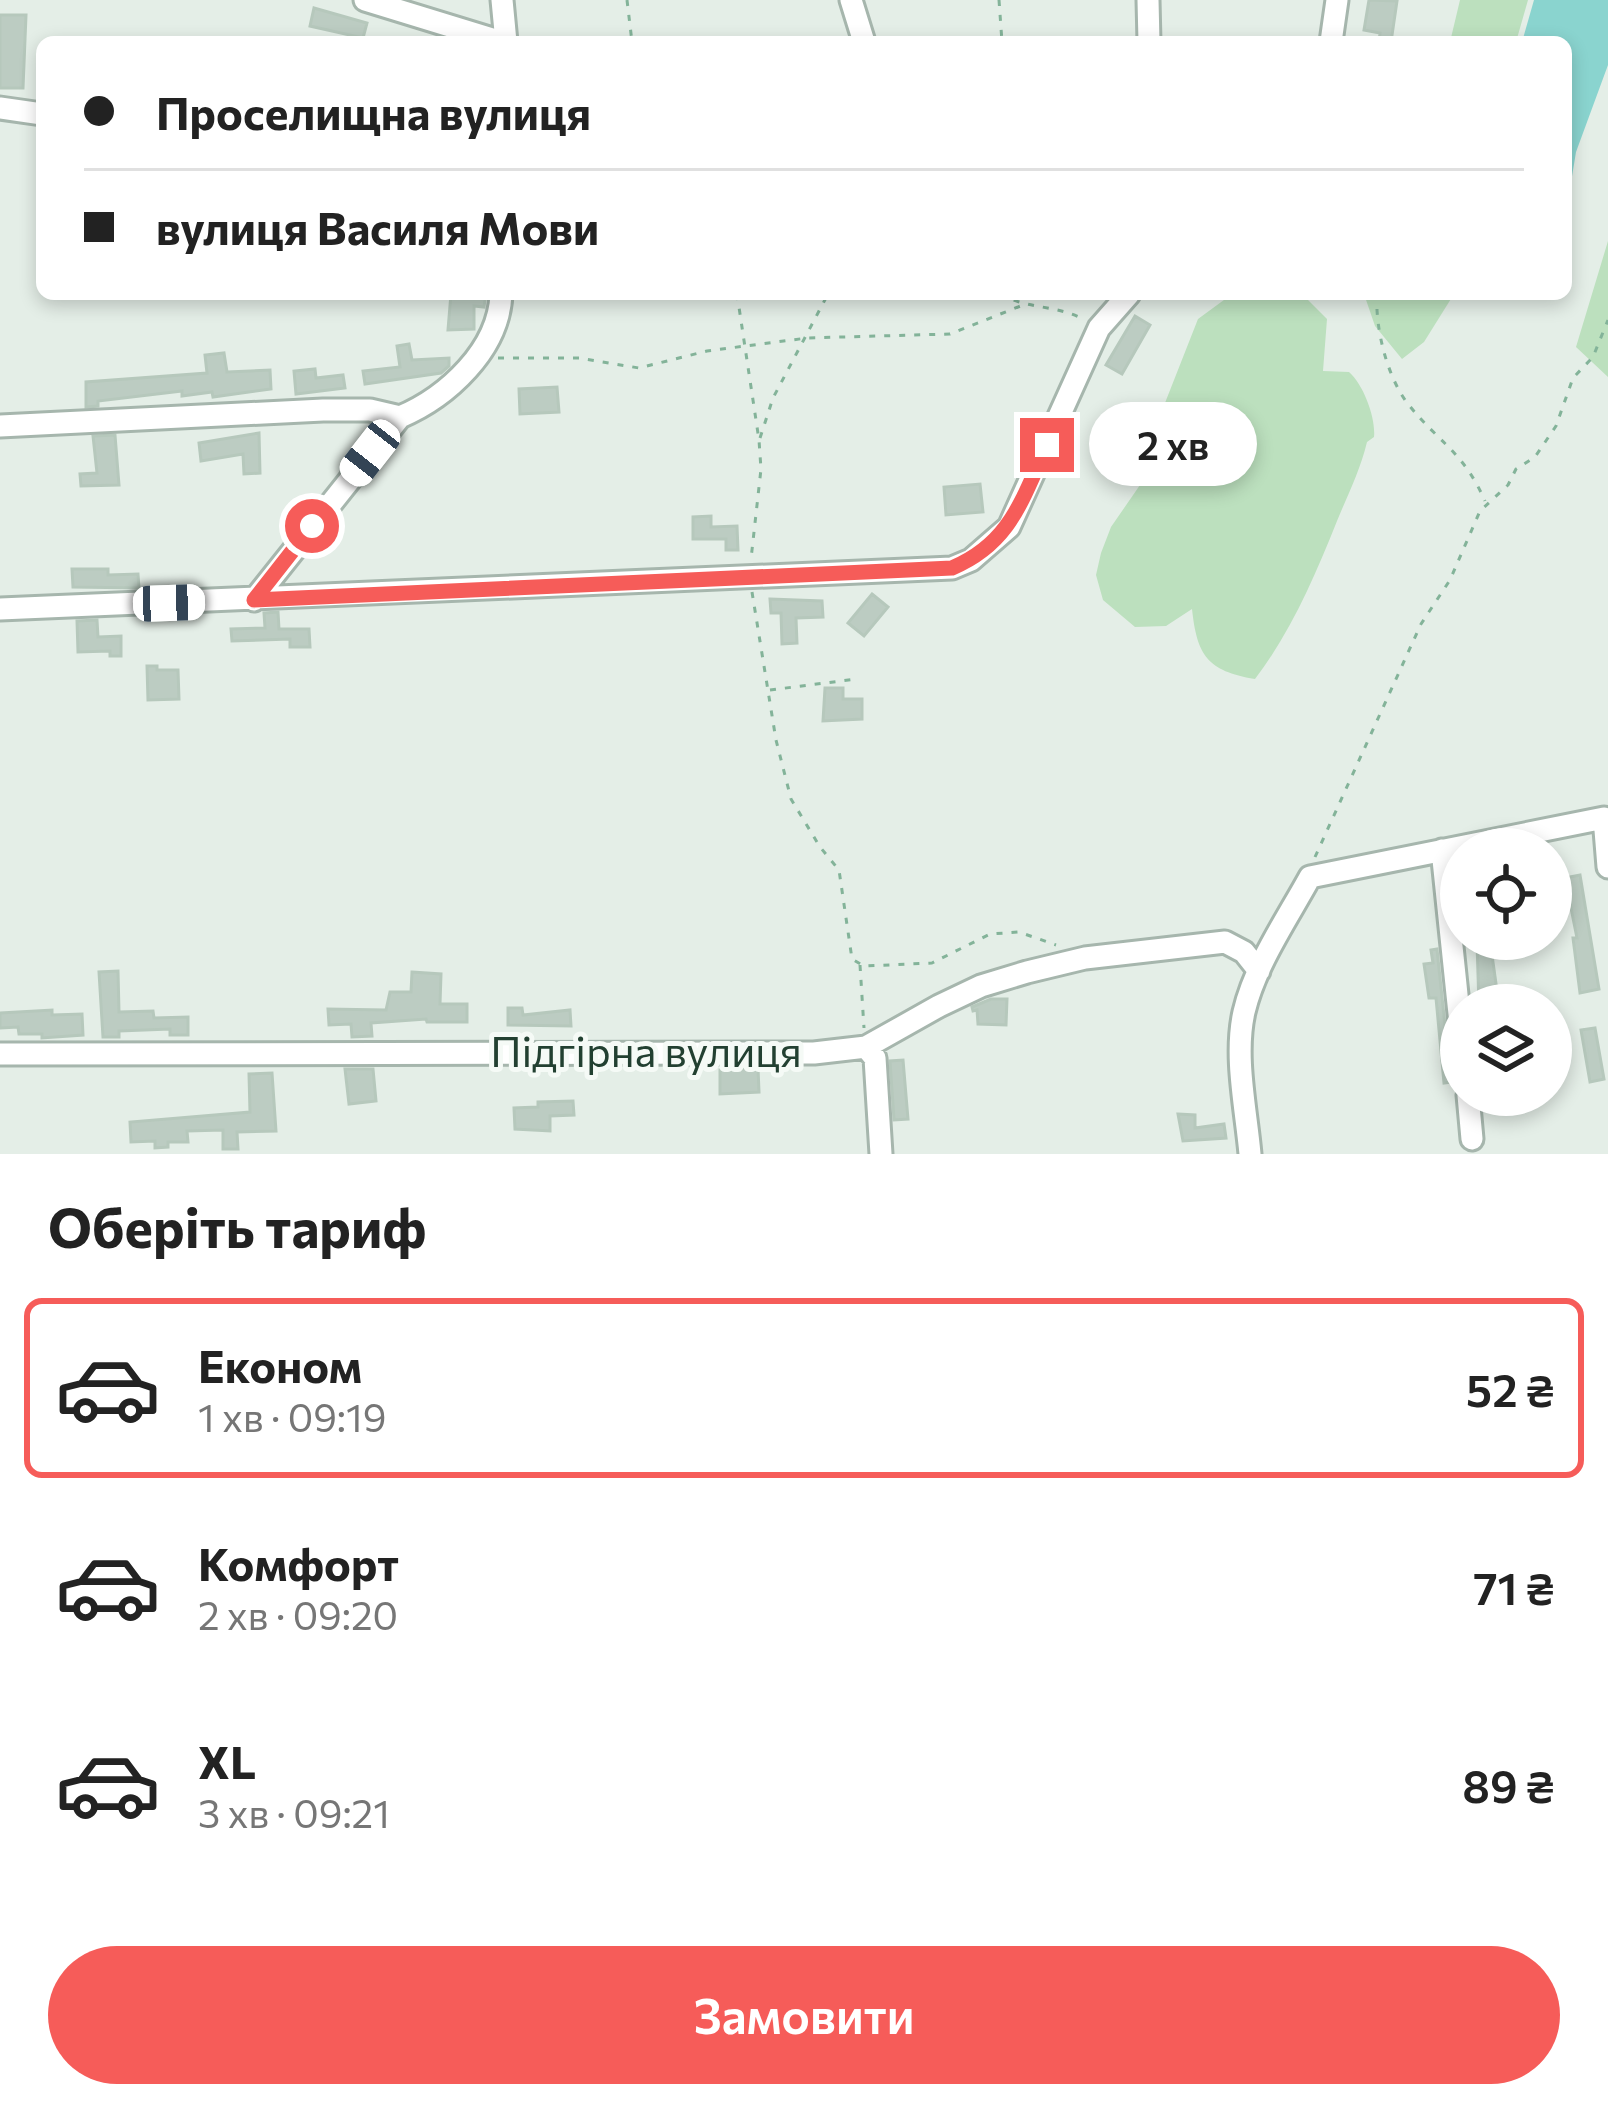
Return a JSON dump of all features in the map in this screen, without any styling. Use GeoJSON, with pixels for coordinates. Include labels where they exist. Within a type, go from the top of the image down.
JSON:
{"type":"FeatureCollection","features":[{"type":"Feature","properties":{"kind":"street"},"geometry":{"type":"LineString","coordinates":[[365,0],[484,36]]}},
{"type":"Feature","properties":{"kind":"street"},"geometry":{"type":"LineString","coordinates":[[502,0],[504,36]]}},
{"type":"Feature","properties":{"kind":"street"},"geometry":{"type":"LineString","coordinates":[[850,0],[862,36]]}},
{"type":"Feature","properties":{"kind":"street"},"geometry":{"type":"LineString","coordinates":[[1148,0],[1149,36]]}},
{"type":"Feature","properties":{"kind":"street"},"geometry":{"type":"LineString","coordinates":[[1332,36],[1337,0]]}},
{"type":"Feature","properties":{"kind":"street"},"geometry":{"type":"LineString","coordinates":[[0,108],[36,113]]}},
{"type":"Feature","properties":{"kind":"street"},"geometry":{"type":"LineString","coordinates":[[254,600],[400,417],[430,404],[464,374],[489,335],[499,300]]}},
{"type":"Feature","properties":{"kind":"street"},"geometry":{"type":"LineString","coordinates":[[0,609],[952,568],[982,553],[1009,527],[1099,328],[1124,300]]}},
{"type":"Feature","properties":{"kind":"street"},"geometry":{"type":"LineString","coordinates":[[0,426],[323,410],[370,410],[400,417]]}},
{"type":"Feature","properties":{"kind":"street"},"geometry":{"type":"LineString","coordinates":[[1553,828],[1604,818],[1608,867]]}},
{"type":"Feature","properties":{"kind":"street"},"geometry":{"type":"LineString","coordinates":[[1250,1154],[1241,1046],[1244,1013],[1259,971],[1310,877],[1440,850]]}},
{"type":"Feature","properties":{"kind":"street","name":"Підгірна вулиця"},"geometry":{"type":"LineString","coordinates":[[0,1054],[814,1053],[866,1047],[981,986],[1077,959],[1225,942],[1244,952],[1259,971]]}},
{"type":"Feature","properties":{"kind":"street"},"geometry":{"type":"LineString","coordinates":[[866,1047],[875,1058],[881,1154]]}},
{"type":"Feature","properties":{"kind":"street"},"geometry":{"type":"LineString","coordinates":[[1470,1116],[1472,1139]]}},
{"type":"Feature","properties":{"kind":"path"},"geometry":{"type":"LineString","coordinates":[[627,0],[631,36]]}},
{"type":"Feature","properties":{"kind":"path"},"geometry":{"type":"LineString","coordinates":[[999,0],[1002,36]]}},
{"type":"Feature","properties":{"kind":"path"},"geometry":{"type":"LineString","coordinates":[[737,300],[759,440],[761,469],[749,577],[768,690],[791,799],[839,870],[852,959],[860,964],[932,963],[990,934],[1019,932],[1050,941],[1077,959]]}},
{"type":"Feature","properties":{"kind":"path"},"geometry":{"type":"LineString","coordinates":[[759,440],[772,398],[825,300]]}},
{"type":"Feature","properties":{"kind":"path"},"geometry":{"type":"LineString","coordinates":[[1013,300],[1070,312],[1099,328]]}},
{"type":"Feature","properties":{"kind":"path"},"geometry":{"type":"LineString","coordinates":[[1023,300],[1023,305]]}},
{"type":"Feature","properties":{"kind":"path"},"geometry":{"type":"LineString","coordinates":[[1377,300],[1393,377],[1407,403],[1462,458],[1486,503]]}},
{"type":"Feature","properties":{"kind":"path"},"geometry":{"type":"LineString","coordinates":[[474,358],[579,358],[639,368],[807,338],[950,334],[1023,305]]}},
{"type":"Feature","properties":{"kind":"path"},"geometry":{"type":"LineString","coordinates":[[1310,877],[1421,624],[1450,580],[1486,503],[1508,485],[1516,469],[1535,457],[1556,426],[1573,378],[1593,357],[1608,320]]}},
{"type":"Feature","properties":{"kind":"path"},"geometry":{"type":"LineString","coordinates":[[768,690],[857,679]]}},
{"type":"Feature","properties":{"kind":"path"},"geometry":{"type":"LineString","coordinates":[[860,964],[866,1047]]}},
{"type":"Feature","properties":{"kind":"green space"},"geometry":{"type":"Polygon","coordinates":[[[1460,0],[1528,0],[1518,36],[1451,36],[1460,0]]]}},
{"type":"Feature","properties":{"kind":"green space"},"geometry":{"type":"Polygon","coordinates":[[[1608,241],[1608,377],[1576,347],[1608,241]]]}},
{"type":"Feature","properties":{"kind":"green space"},"geometry":{"type":"Polygon","coordinates":[[[1224,300],[1308,300],[1327,319],[1323,371],[1349,372],[1368,403],[1374,430],[1301,603],[1255,679],[1226,671],[1207,658],[1197,638],[1192,609],[1166,626],[1135,627],[1103,600],[1096,575],[1111,527],[1140,485],[1163,408],[1198,319],[1224,300]]]}},
{"type":"Feature","properties":{"kind":"green space"},"geometry":{"type":"Polygon","coordinates":[[[1366,300],[1450,300],[1424,342],[1402,359],[1375,326],[1366,300]]]}},
{"type":"Feature","properties":{"kind":"water"},"geometry":{"type":"Polygon","coordinates":[[[1534,0],[1608,0],[1608,65],[1576,152],[1572,176],[1572,36],[1524,36],[1534,0]]]}},
{"type":"Feature","properties":{"kind":"building"},"geometry":{"type":"Polygon","coordinates":[[[1369,0],[1397,1],[1392,36],[1364,30],[1369,0]]]}},
{"type":"Feature","properties":{"kind":"building"},"geometry":{"type":"Polygon","coordinates":[[[314,8],[367,23],[364,36],[310,26],[314,8]]]}},
{"type":"Feature","properties":{"kind":"building"},"geometry":{"type":"Polygon","coordinates":[[[0,15],[26,15],[23,88],[0,88],[0,15]]]}},
{"type":"Feature","properties":{"kind":"building"},"geometry":{"type":"Polygon","coordinates":[[[450,300],[485,300],[484,307],[474,306],[474,329],[448,330],[450,300]]]}},
{"type":"Feature","properties":{"kind":"building"},"geometry":{"type":"Polygon","coordinates":[[[1135,316],[1150,325],[1122,374],[1106,365],[1135,316]]]}},
{"type":"Feature","properties":{"kind":"building"},"geometry":{"type":"Polygon","coordinates":[[[409,344],[412,360],[449,358],[449,366],[441,373],[365,384],[363,371],[400,367],[397,346],[409,344]]]}},
{"type":"Feature","properties":{"kind":"building"},"geometry":{"type":"Polygon","coordinates":[[[224,353],[227,372],[270,370],[271,389],[213,397],[212,392],[182,396],[182,391],[98,401],[98,406],[86,407],[86,382],[207,373],[205,355],[224,353]]]}},
{"type":"Feature","properties":{"kind":"building"},"geometry":{"type":"Polygon","coordinates":[[[315,369],[316,378],[343,375],[345,388],[296,394],[294,371],[315,369]]]}},
{"type":"Feature","properties":{"kind":"building"},"geometry":{"type":"Polygon","coordinates":[[[557,387],[559,412],[520,414],[519,389],[557,387]]]}},
{"type":"Feature","properties":{"kind":"building"},"geometry":{"type":"Polygon","coordinates":[[[259,433],[260,473],[244,474],[243,454],[201,461],[199,443],[259,433]]]}},
{"type":"Feature","properties":{"kind":"building"},"geometry":{"type":"Polygon","coordinates":[[[115,435],[119,485],[81,486],[80,474],[97,473],[93,436],[115,435]]]}},
{"type":"Feature","properties":{"kind":"building"},"geometry":{"type":"Polygon","coordinates":[[[980,484],[983,512],[946,515],[944,487],[980,484]]]}},
{"type":"Feature","properties":{"kind":"building"},"geometry":{"type":"Polygon","coordinates":[[[711,516],[711,527],[737,526],[738,550],[726,550],[726,539],[693,539],[693,517],[711,516]]]}},
{"type":"Feature","properties":{"kind":"building"},"geometry":{"type":"Polygon","coordinates":[[[72,569],[138,574],[139,588],[73,587],[72,569]]]}},
{"type":"Feature","properties":{"kind":"building"},"geometry":{"type":"Polygon","coordinates":[[[872,594],[888,607],[864,636],[848,623],[872,594]]]}},
{"type":"Feature","properties":{"kind":"building"},"geometry":{"type":"Polygon","coordinates":[[[770,599],[822,601],[823,617],[796,618],[797,643],[782,644],[781,613],[771,613],[770,599]]]}},
{"type":"Feature","properties":{"kind":"building"},"geometry":{"type":"Polygon","coordinates":[[[278,612],[279,629],[309,629],[310,647],[290,647],[290,639],[232,641],[231,629],[265,628],[264,613],[278,612]]]}},
{"type":"Feature","properties":{"kind":"building"},"geometry":{"type":"Polygon","coordinates":[[[97,620],[98,637],[121,636],[121,656],[110,656],[110,651],[78,652],[77,621],[97,620]]]}},
{"type":"Feature","properties":{"kind":"building"},"geometry":{"type":"Polygon","coordinates":[[[147,666],[178,670],[179,699],[148,700],[147,666]]]}},
{"type":"Feature","properties":{"kind":"building"},"geometry":{"type":"Polygon","coordinates":[[[825,688],[843,688],[843,699],[862,699],[862,719],[823,721],[825,688]]]}},
{"type":"Feature","properties":{"kind":"building"},"geometry":{"type":"Polygon","coordinates":[[[1580,875],[1599,989],[1580,993],[1573,938],[1577,938],[1572,877],[1580,875]]]}},
{"type":"Feature","properties":{"kind":"building"},"geometry":{"type":"Polygon","coordinates":[[[1437,949],[1441,984],[1440,1040],[1436,998],[1429,998],[1424,964],[1433,963],[1431,950],[1437,949]]]}},
{"type":"Feature","properties":{"kind":"building"},"geometry":{"type":"Polygon","coordinates":[[[1478,960],[1493,960],[1496,984],[1478,984],[1478,960]]]}},
{"type":"Feature","properties":{"kind":"building"},"geometry":{"type":"Polygon","coordinates":[[[118,971],[119,1012],[188,1017],[188,1035],[170,1035],[170,1029],[119,1031],[119,1037],[103,1037],[99,972],[118,971]]]}},
{"type":"Feature","properties":{"kind":"building"},"geometry":{"type":"Polygon","coordinates":[[[412,972],[441,974],[440,1004],[467,1004],[467,1022],[371,1023],[372,1036],[352,1037],[351,1024],[329,1025],[328,1009],[386,1010],[390,992],[411,992],[412,972]]]}},
{"type":"Feature","properties":{"kind":"building"},"geometry":{"type":"Polygon","coordinates":[[[1007,999],[1006,1025],[978,1024],[977,1010],[972,1007],[1007,999]]]}},
{"type":"Feature","properties":{"kind":"building"},"geometry":{"type":"Polygon","coordinates":[[[508,1008],[522,1008],[523,1015],[570,1010],[571,1026],[508,1025],[508,1008]]]}},
{"type":"Feature","properties":{"kind":"building"},"geometry":{"type":"Polygon","coordinates":[[[52,1010],[52,1015],[82,1014],[83,1035],[42,1038],[42,1034],[19,1034],[18,1027],[0,1028],[0,1013],[52,1010]]]}},
{"type":"Feature","properties":{"kind":"building"},"geometry":{"type":"Polygon","coordinates":[[[1595,1028],[1604,1079],[1590,1082],[1581,1030],[1595,1028]]]}},
{"type":"Feature","properties":{"kind":"building"},"geometry":{"type":"Polygon","coordinates":[[[903,1060],[908,1119],[894,1120],[890,1061],[903,1060]]]}},
{"type":"Feature","properties":{"kind":"building"},"geometry":{"type":"Polygon","coordinates":[[[758,1068],[759,1092],[720,1094],[720,1070],[758,1068]]]}},
{"type":"Feature","properties":{"kind":"building"},"geometry":{"type":"Polygon","coordinates":[[[345,1069],[373,1069],[376,1101],[349,1104],[345,1069]]]}},
{"type":"Feature","properties":{"kind":"building"},"geometry":{"type":"Polygon","coordinates":[[[272,1073],[276,1131],[237,1132],[238,1149],[223,1149],[223,1130],[187,1131],[188,1142],[168,1142],[168,1147],[155,1148],[155,1141],[131,1142],[130,1122],[250,1112],[249,1074],[272,1073]]]}},
{"type":"Feature","properties":{"kind":"building"},"geometry":{"type":"Polygon","coordinates":[[[573,1101],[574,1115],[550,1116],[550,1131],[515,1129],[514,1108],[573,1101]]]}},
{"type":"Feature","properties":{"kind":"building"},"geometry":{"type":"Polygon","coordinates":[[[1178,1114],[1195,1115],[1195,1128],[1224,1124],[1226,1138],[1183,1141],[1178,1114]]]}},
{"type":"Feature","properties":{"kind":"route"},"geometry":{"type":"LineString","coordinates":[[312,526],[254,600],[952,568],[992,545],[1009,527],[1047,445]]}}]}
